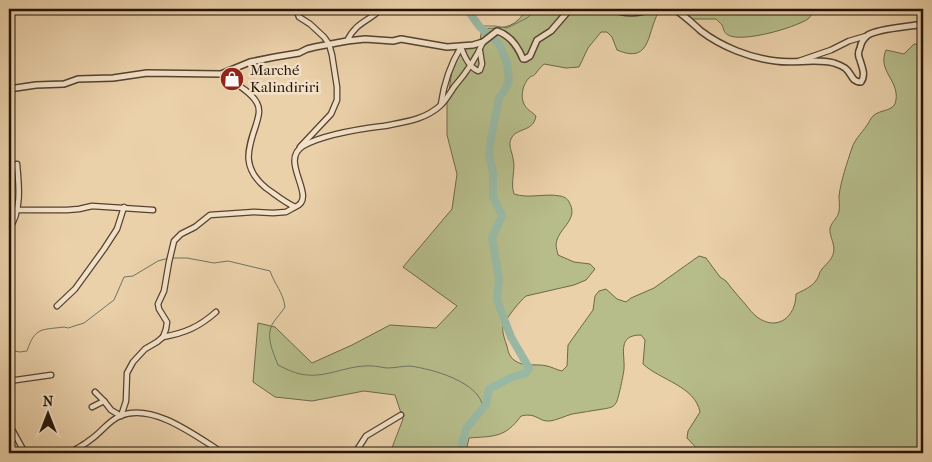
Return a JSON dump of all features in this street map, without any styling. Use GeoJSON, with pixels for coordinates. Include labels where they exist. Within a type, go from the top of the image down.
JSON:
{"type":"FeatureCollection","features":[{"type":"Feature","properties":{"kind":"street"},"geometry":{"type":"LineString","coordinates":[[163,338],[167,322],[159,310],[158,304],[164,291],[174,241],[181,234],[195,227],[210,215],[286,212],[302,202],[300,178],[294,163],[295,156],[303,143],[330,114],[337,100],[337,87],[329,44],[324,37],[300,17],[296,9]]}},
{"type":"Feature","properties":{"kind":"street"},"geometry":{"type":"LineString","coordinates":[[347,41],[358,25],[381,9]]}},
{"type":"Feature","properties":{"kind":"street"},"geometry":{"type":"LineString","coordinates":[[298,150],[323,138],[345,132],[413,121],[428,114],[441,105],[486,40],[494,33],[507,35],[519,50],[523,59],[525,59],[530,56],[537,40],[551,31],[570,9]]}},
{"type":"Feature","properties":{"kind":"street"},"geometry":{"type":"LineString","coordinates":[[611,9],[634,14],[654,9]]}},
{"type":"Feature","properties":{"kind":"street"},"geometry":{"type":"LineString","coordinates":[[674,9],[712,38],[735,50],[756,58],[776,61],[821,61],[833,63],[844,67],[850,72],[856,82],[860,82],[863,79],[864,72],[858,56],[862,41],[868,35]]}},
{"type":"Feature","properties":{"kind":"street"},"geometry":{"type":"LineString","coordinates":[[797,62],[878,31],[923,24]]}},
{"type":"Feature","properties":{"kind":"street"},"geometry":{"type":"LineString","coordinates":[[9,89],[147,73],[221,74],[250,62],[300,53],[306,49],[329,44],[365,39],[401,39],[447,47],[486,40]]}},
{"type":"Feature","properties":{"kind":"street"},"geometry":{"type":"LineString","coordinates":[[461,46],[470,65],[478,71],[482,64],[480,50]]}},
{"type":"Feature","properties":{"kind":"street"},"geometry":{"type":"LineString","coordinates":[[441,105],[445,80],[461,46]]}},
{"type":"Feature","properties":{"kind":"street"},"geometry":{"type":"LineString","coordinates":[[221,74],[254,98],[258,105],[259,111],[249,146],[248,157],[249,166],[253,174],[263,185],[286,203],[295,207]]}},
{"type":"Feature","properties":{"kind":"street"},"geometry":{"type":"LineString","coordinates":[[9,229],[15,221],[17,210],[17,164]]}},
{"type":"Feature","properties":{"kind":"street"},"geometry":{"type":"LineString","coordinates":[[9,208],[17,210],[67,210],[92,206],[153,210]]}},
{"type":"Feature","properties":{"kind":"street"},"geometry":{"type":"LineString","coordinates":[[57,306],[75,289],[104,249],[117,229],[124,207]]}},
{"type":"Feature","properties":{"kind":"street"},"geometry":{"type":"LineString","coordinates":[[120,416],[126,401],[127,373],[144,349],[163,338],[190,330],[216,312]]}},
{"type":"Feature","properties":{"kind":"street"},"geometry":{"type":"LineString","coordinates":[[9,381],[51,375]]}},
{"type":"Feature","properties":{"kind":"street"},"geometry":{"type":"LineString","coordinates":[[94,392],[111,410],[120,416]]}},
{"type":"Feature","properties":{"kind":"street"},"geometry":{"type":"LineString","coordinates":[[92,407],[104,401]]}},
{"type":"Feature","properties":{"kind":"street"},"geometry":{"type":"LineString","coordinates":[[71,453],[120,416],[134,413],[160,417],[184,428],[223,453]]}},
{"type":"Feature","properties":{"kind":"street"},"geometry":{"type":"LineString","coordinates":[[354,453],[366,436],[401,415]]}},
{"type":"Feature","properties":{"kind":"street"},"geometry":{"type":"LineString","coordinates":[[9,424],[25,453]]}},
{"type":"Feature","properties":{"kind":"street"},"geometry":{"type":"LineString","coordinates":[[76,449],[82,453]]}},
{"type":"Feature","properties":{"kind":"green space"},"geometry":{"type":"Polygon","coordinates":[[[524,9],[661,9],[647,42],[643,49],[637,53],[629,54],[617,50],[612,37],[607,32],[601,32],[588,48],[579,67],[566,68],[544,64],[525,83],[523,90],[524,104],[536,116],[532,125],[513,135],[510,141],[514,162],[514,194],[525,196],[554,195],[567,199],[572,208],[572,213],[571,218],[557,240],[558,255],[574,262],[590,264],[595,269],[586,280],[574,285],[526,296],[507,319],[503,332],[509,353],[514,360],[526,365],[549,366],[562,371],[567,366],[568,345],[593,310],[595,296],[599,291],[606,289],[617,299],[626,302],[654,288],[699,256],[706,258],[720,277],[726,281],[757,317],[772,323],[784,320],[793,309],[796,294],[813,284],[821,270],[833,256],[834,247],[830,228],[838,213],[841,184],[853,144],[873,116],[893,107],[895,104],[896,93],[884,64],[886,50],[904,54],[914,44],[923,45],[923,453],[701,453],[687,438],[688,431],[700,412],[697,403],[676,384],[650,370],[643,364],[645,340],[641,335],[628,338],[625,342],[623,375],[617,401],[613,406],[572,414],[550,421],[531,415],[521,416],[504,432],[492,436],[469,438],[466,451],[468,453],[390,453],[403,419],[395,395],[364,391],[312,401],[275,397],[253,382],[258,323],[275,327],[312,363],[390,325],[436,328],[457,306],[403,267],[452,209],[457,174],[447,135],[447,103],[456,46],[467,46],[480,40],[482,29],[506,27],[514,23],[522,15],[524,9]]]}},
{"type":"Feature","properties":{"kind":"green space"},"geometry":{"type":"Polygon","coordinates":[[[670,9],[770,9],[781,13],[793,9],[815,9],[808,19],[801,23],[756,36],[735,37],[724,32],[722,25],[716,19],[689,19],[683,14],[670,9]]]}},
{"type":"Feature","properties":{"kind":"waterway"},"geometry":{"type":"LineString","coordinates":[[463,453],[461,448],[466,429],[486,404],[489,389],[512,377],[526,373],[529,368],[511,337],[497,299],[499,280],[492,238],[502,216],[493,197],[493,173],[489,154],[499,98],[509,80],[507,63],[499,44],[479,26],[467,9]]}},
{"type":"Feature","properties":{"kind":"waterway"},"geometry":{"type":"LineString","coordinates":[[479,26],[507,28],[527,18],[537,9]]}},
{"type":"Feature","properties":{"kind":"waterway"},"geometry":{"type":"LineString","coordinates":[[9,350],[27,351],[33,338],[40,331],[68,328],[84,323],[114,300],[124,277],[133,276],[158,261],[169,258]]}},
{"type":"Feature","properties":{"kind":"waterway"},"geometry":{"type":"LineString","coordinates":[[172,258],[187,258],[214,263],[228,261],[270,271],[283,297],[285,307],[273,323],[270,339],[278,365],[285,369],[299,374],[314,375],[367,366],[387,368],[410,366],[430,370],[465,384],[474,391],[480,399],[483,408]]}},
{"type":"Feature","properties":{"kind":"place","name":"Marché Kalindiriri"},"geometry":{"type":"Point","coordinates":[232,79]}}]}
